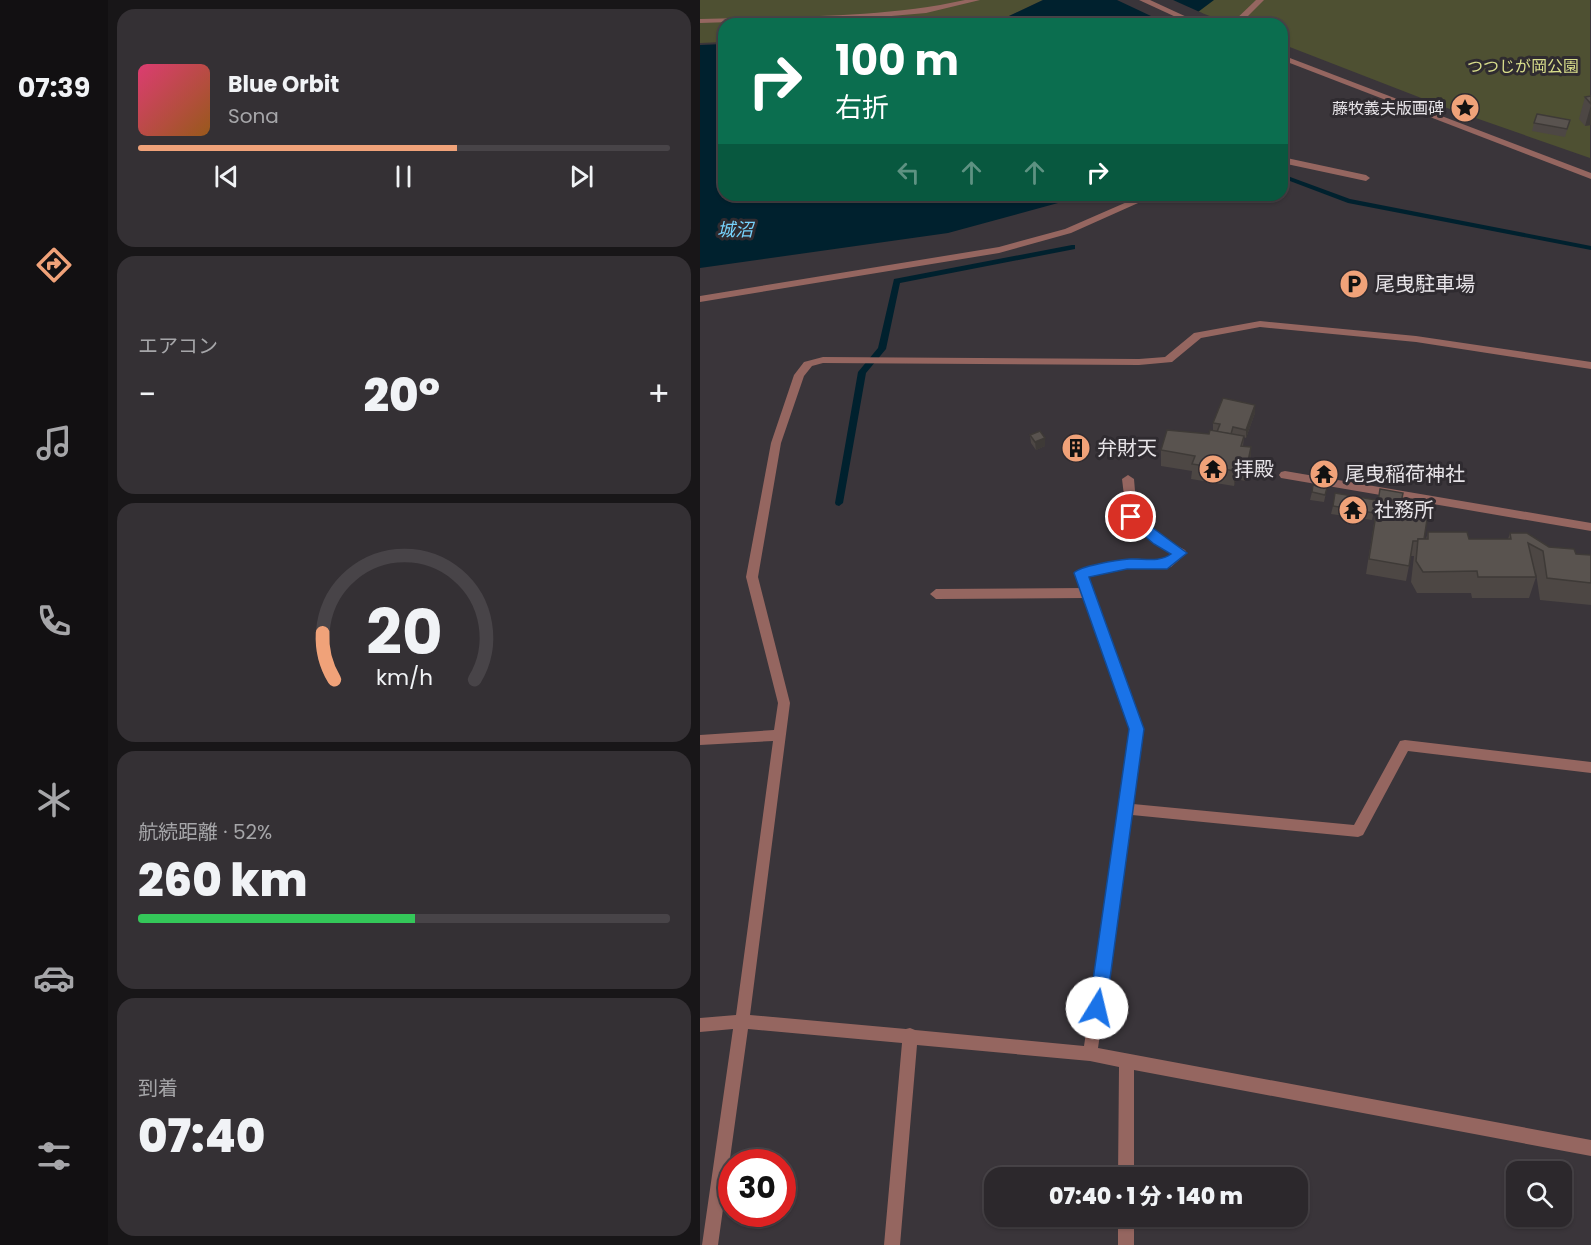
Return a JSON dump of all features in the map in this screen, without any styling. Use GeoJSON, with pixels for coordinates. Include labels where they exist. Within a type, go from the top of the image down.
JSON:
{"type":"FeatureCollection","features":[{"type":"Feature","properties":{"kind":"street"},"geometry":{"type":"LineString","coordinates":[[801,18],[926,11],[976,0]]}},
{"type":"Feature","properties":{"kind":"street"},"geometry":{"type":"LineString","coordinates":[[1142,0],[1184,18]]}},
{"type":"Feature","properties":{"kind":"street"},"geometry":{"type":"LineString","coordinates":[[1241,18],[1260,0]]}},
{"type":"Feature","properties":{"kind":"street"},"geometry":{"type":"LineString","coordinates":[[700,21],[718,20]]}},
{"type":"Feature","properties":{"kind":"street"},"geometry":{"type":"LineString","coordinates":[[1288,59],[1591,176]]}},
{"type":"Feature","properties":{"kind":"street"},"geometry":{"type":"LineString","coordinates":[[1288,161],[1366,178]]}},
{"type":"Feature","properties":{"kind":"street"},"geometry":{"type":"LineString","coordinates":[[700,299],[999,250],[1068,231],[1137,201]]}},
{"type":"Feature","properties":{"kind":"street"},"geometry":{"type":"LineString","coordinates":[[710,1245],[784,703],[752,577],[776,443],[799,375],[808,364],[823,360],[1104,362],[1168,360],[1198,335],[1260,324],[1416,339],[1591,366]]}},
{"type":"Feature","properties":{"kind":"street"},"geometry":{"type":"LineString","coordinates":[[1285,476],[1591,527]]}},
{"type":"Feature","properties":{"kind":"street"},"geometry":{"type":"LineString","coordinates":[[1090,1054],[1136,729],[1081,573],[1127,564],[1167,564],[1181,553],[1159,541],[1131,517],[1128,479]]}},
{"type":"Feature","properties":{"kind":"street"},"geometry":{"type":"LineString","coordinates":[[936,594],[1087,593]]}},
{"type":"Feature","properties":{"kind":"street"},"geometry":{"type":"LineString","coordinates":[[700,740],[779,735]]}},
{"type":"Feature","properties":{"kind":"street"},"geometry":{"type":"LineString","coordinates":[[1126,809],[1358,831],[1405,745],[1591,768]]}},
{"type":"Feature","properties":{"kind":"street"},"geometry":{"type":"LineString","coordinates":[[700,1025],[742,1021],[910,1035],[1090,1054],[1591,1148]]}},
{"type":"Feature","properties":{"kind":"street"},"geometry":{"type":"LineString","coordinates":[[892,1245],[910,1035]]}},
{"type":"Feature","properties":{"kind":"street"},"geometry":{"type":"LineString","coordinates":[[1126,1060],[1126,1167]]}},
{"type":"Feature","properties":{"kind":"street"},"geometry":{"type":"LineString","coordinates":[[1126,1227],[1126,1245]]}},
{"type":"Feature","properties":{"kind":"green space"},"geometry":{"type":"Polygon","coordinates":[[[700,0],[1043,0],[1009,16],[995,18],[718,18],[718,42],[700,43],[700,0]]]}},
{"type":"Feature","properties":{"kind":"green space","name":"つつじが岡公園"},"geometry":{"type":"Polygon","coordinates":[[[1158,0],[1590,0],[1590,158],[1447,108],[1288,46],[1288,18],[1215,18],[1174,2],[1158,0]]]}},
{"type":"Feature","properties":{"kind":"water"},"geometry":{"type":"Polygon","coordinates":[[[1043,0],[1214,0],[1198,12],[1200,18],[995,18],[1009,16],[1043,0]]]}},
{"type":"Feature","properties":{"kind":"water","name":"城沼"},"geometry":{"type":"Polygon","coordinates":[[[718,44],[718,201],[1065,201],[948,233],[700,268],[700,45],[718,44]]]}},
{"type":"Feature","properties":{"kind":"pier"},"geometry":{"type":"Polygon","coordinates":[[[1117,0],[1173,0],[1202,13],[1204,18],[1155,18],[1117,0]]]}},
{"type":"Feature","properties":{"kind":"building"},"geometry":{"type":"Polygon","coordinates":[[[1591,96],[1591,104],[1585,97],[1591,96]]]}},
{"type":"Feature","properties":{"kind":"building"},"geometry":{"type":"Polygon","coordinates":[[[1537,114],[1570,120],[1567,129],[1534,123],[1537,114]]]}},
{"type":"Feature","properties":{"kind":"building"},"geometry":{"type":"Polygon","coordinates":[[[1223,398],[1255,405],[1246,430],[1233,427],[1231,434],[1217,432],[1220,424],[1213,423],[1223,398]]]}},
{"type":"Feature","properties":{"kind":"building"},"geometry":{"type":"Polygon","coordinates":[[[1167,430],[1209,434],[1210,430],[1244,436],[1241,446],[1251,447],[1247,466],[1237,464],[1235,471],[1192,464],[1195,456],[1161,450],[1167,430]]]}},
{"type":"Feature","properties":{"kind":"building"},"geometry":{"type":"Polygon","coordinates":[[[1040,431],[1045,438],[1035,442],[1030,435],[1040,431]]]}},
{"type":"Feature","properties":{"kind":"building"},"geometry":{"type":"Polygon","coordinates":[[[1079,433],[1085,443],[1072,447],[1066,437],[1079,433]]]}},
{"type":"Feature","properties":{"kind":"building"},"geometry":{"type":"Polygon","coordinates":[[[1313,485],[1327,488],[1325,495],[1312,492],[1313,485]]]}},
{"type":"Feature","properties":{"kind":"building"},"geometry":{"type":"Polygon","coordinates":[[[1380,489],[1403,493],[1402,498],[1418,500],[1417,506],[1429,507],[1424,539],[1413,541],[1409,566],[1369,559],[1380,489]]]}},
{"type":"Feature","properties":{"kind":"building"},"geometry":{"type":"Polygon","coordinates":[[[1335,493],[1376,500],[1374,513],[1333,506],[1335,493]]]}},
{"type":"Feature","properties":{"kind":"building"},"geometry":{"type":"Polygon","coordinates":[[[1428,532],[1467,532],[1469,539],[1511,539],[1510,533],[1527,533],[1549,547],[1574,549],[1576,554],[1591,555],[1591,583],[1547,578],[1543,551],[1528,543],[1536,577],[1478,577],[1477,571],[1423,572],[1416,561],[1418,539],[1428,539],[1428,532]]]}},
{"type":"Feature","properties":{"kind":"waterway"},"geometry":{"type":"LineString","coordinates":[[1288,178],[1348,201],[1591,248]]}},
{"type":"Feature","properties":{"kind":"waterway"},"geometry":{"type":"LineString","coordinates":[[839,503],[862,372],[882,349],[897,281],[1072,247]]}},
{"type":"Feature","properties":{"kind":"place","name":"藤牧義夫版画碑"},"geometry":{"type":"Point","coordinates":[1465,108]}},
{"type":"Feature","properties":{"kind":"place","name":"尾曳駐車場"},"geometry":{"type":"Point","coordinates":[1354,284]}},
{"type":"Feature","properties":{"kind":"place","name":"弁財天"},"geometry":{"type":"Point","coordinates":[1076,448]}},
{"type":"Feature","properties":{"kind":"place","name":"拝殿"},"geometry":{"type":"Point","coordinates":[1213,469]}},
{"type":"Feature","properties":{"kind":"place","name":"尾曳稲荷神社"},"geometry":{"type":"Point","coordinates":[1324,474]}},
{"type":"Feature","properties":{"kind":"place","name":"社務所"},"geometry":{"type":"Point","coordinates":[1353,510]}},
{"type":"Feature","properties":{"kind":"route"},"geometry":{"type":"LineString","coordinates":[[1097,1008],[1136,729],[1081,573],[1127,564],[1167,564],[1181,553],[1159,541],[1131,517]]}}]}
